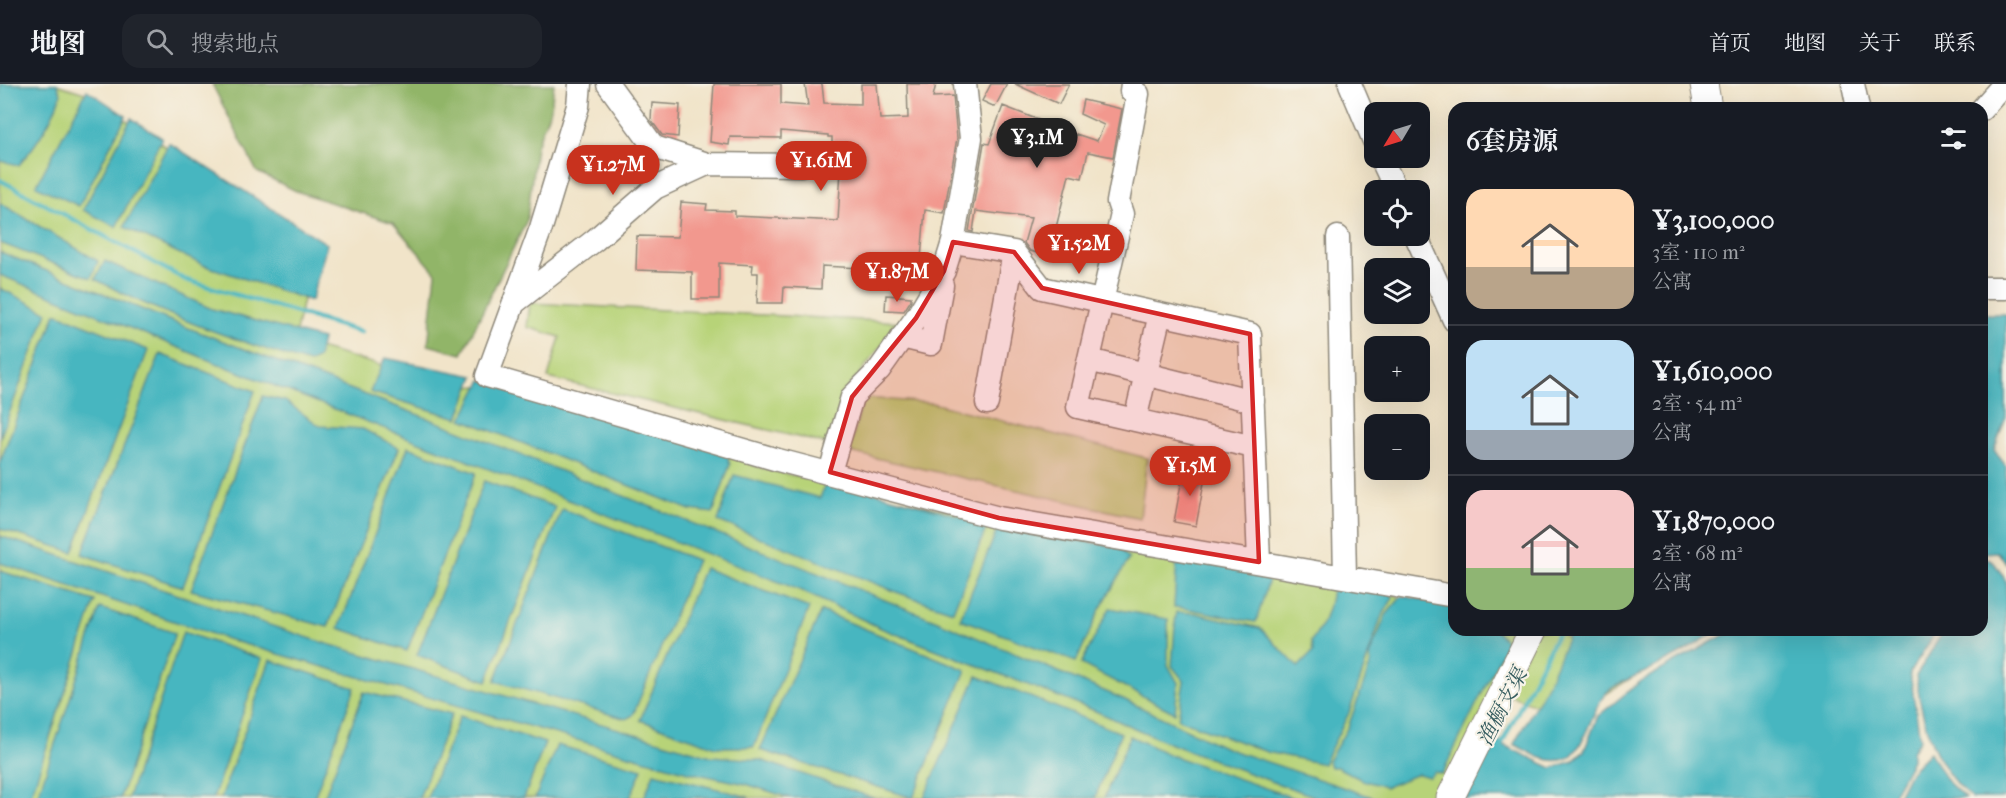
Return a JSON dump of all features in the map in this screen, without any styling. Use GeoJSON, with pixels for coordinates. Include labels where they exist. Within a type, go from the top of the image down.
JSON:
{"type":"FeatureCollection","features":[{"type":"Feature","properties":{"kind":"main road"},"geometry":{"type":"LineString","coordinates":[[1704,84],[1707,102]]}},
{"type":"Feature","properties":{"kind":"main road"},"geometry":{"type":"LineString","coordinates":[[1450,798],[1530,636]]}},
{"type":"Feature","properties":{"kind":"street"},"geometry":{"type":"LineString","coordinates":[[580,84],[578,106],[565,152],[487,376],[778,460],[999,518],[1448,595]]}},
{"type":"Feature","properties":{"kind":"street"},"geometry":{"type":"LineString","coordinates":[[608,84],[654,147],[707,164],[801,165]]}},
{"type":"Feature","properties":{"kind":"street"},"geometry":{"type":"LineString","coordinates":[[830,472],[852,397],[879,370],[944,271],[953,242],[971,138],[965,84]]}},
{"type":"Feature","properties":{"kind":"street"},"geometry":{"type":"LineString","coordinates":[[1132,84],[1131,91],[1138,94],[1118,202],[1122,214],[1104,302],[1078,407],[1254,447]]}},
{"type":"Feature","properties":{"kind":"street"},"geometry":{"type":"LineString","coordinates":[[1350,84],[1364,117]]}},
{"type":"Feature","properties":{"kind":"street"},"geometry":{"type":"LineString","coordinates":[[1853,84],[1857,102]]}},
{"type":"Feature","properties":{"kind":"street"},"geometry":{"type":"LineString","coordinates":[[1988,102],[2004,84]]}},
{"type":"Feature","properties":{"kind":"street"},"geometry":{"type":"LineString","coordinates":[[513,304],[595,240],[655,188],[707,164]]}},
{"type":"Feature","properties":{"kind":"street"},"geometry":{"type":"LineString","coordinates":[[1338,237],[1345,577]]}},
{"type":"Feature","properties":{"kind":"street"},"geometry":{"type":"LineString","coordinates":[[953,242],[1014,252],[1042,288],[1250,334],[1259,562]]}},
{"type":"Feature","properties":{"kind":"street"},"geometry":{"type":"LineString","coordinates":[[1421,246],[1448,307]]}},
{"type":"Feature","properties":{"kind":"street"},"geometry":{"type":"LineString","coordinates":[[987,403],[1014,252]]}},
{"type":"Feature","properties":{"kind":"street"},"geometry":{"type":"LineString","coordinates":[[1988,288],[2006,288]]}},
{"type":"Feature","properties":{"kind":"street"},"geometry":{"type":"LineString","coordinates":[[1135,420],[1160,314]]}},
{"type":"Feature","properties":{"kind":"street"},"geometry":{"type":"LineString","coordinates":[[1089,360],[1253,401]]}},
{"type":"Feature","properties":{"kind":"highlighted area"},"geometry":{"type":"Polygon","coordinates":[[[953,242],[1014,252],[1042,288],[1250,334],[1259,562],[999,518],[830,472],[852,397],[916,318],[944,271],[953,242]]]}},
{"type":"Feature","properties":{"kind":"green space"},"geometry":{"type":"Polygon","coordinates":[[[0,84],[56,84],[88,94],[314,248],[294,341],[460,388],[521,381],[765,469],[1152,556],[1292,582],[1359,573],[1448,626],[1448,636],[1564,636],[1568,638],[1697,636],[1569,718],[1494,689],[1442,798],[0,798],[0,84]]]}},
{"type":"Feature","properties":{"kind":"green space"},"geometry":{"type":"Polygon","coordinates":[[[212,84],[554,84],[551,108],[536,146],[527,220],[462,354],[428,345],[436,273],[393,223],[296,191],[257,172],[212,84]]]}},
{"type":"Feature","properties":{"kind":"green space"},"geometry":{"type":"Polygon","coordinates":[[[530,303],[900,322],[849,387],[827,444],[548,378],[560,337],[527,327],[530,303]]]}},
{"type":"Feature","properties":{"kind":"green space"},"geometry":{"type":"Polygon","coordinates":[[[863,398],[932,403],[1147,458],[1140,518],[849,452],[863,398]]]}},
{"type":"Feature","properties":{"kind":"water"},"geometry":{"type":"Polygon","coordinates":[[[0,84],[57,84],[61,93],[44,131],[19,165],[0,161],[0,84]]]}},
{"type":"Feature","properties":{"kind":"water"},"geometry":{"type":"Polygon","coordinates":[[[87,90],[126,116],[79,206],[36,186],[87,90]]]}},
{"type":"Feature","properties":{"kind":"water"},"geometry":{"type":"Polygon","coordinates":[[[131,118],[162,138],[116,227],[83,210],[131,118]]]}},
{"type":"Feature","properties":{"kind":"water"},"geometry":{"type":"Polygon","coordinates":[[[169,143],[327,244],[311,301],[203,265],[124,227],[169,143]]]}},
{"type":"Feature","properties":{"kind":"water"},"geometry":{"type":"Polygon","coordinates":[[[0,203],[98,261],[91,278],[0,243],[0,203]]]}},
{"type":"Feature","properties":{"kind":"water"},"geometry":{"type":"Polygon","coordinates":[[[0,252],[191,329],[448,426],[935,620],[1123,699],[1228,749],[1375,798],[1319,798],[1171,744],[1093,710],[883,629],[797,589],[211,361],[0,275],[0,252]]]}},
{"type":"Feature","properties":{"kind":"water"},"geometry":{"type":"Polygon","coordinates":[[[105,261],[212,309],[322,339],[318,358],[309,363],[173,316],[95,279],[105,261]]]}},
{"type":"Feature","properties":{"kind":"water"},"geometry":{"type":"Polygon","coordinates":[[[0,288],[47,312],[0,438],[0,288]]]}},
{"type":"Feature","properties":{"kind":"water"},"geometry":{"type":"Polygon","coordinates":[[[56,313],[148,350],[73,552],[0,529],[0,462],[56,313]]]}},
{"type":"Feature","properties":{"kind":"water"},"geometry":{"type":"Polygon","coordinates":[[[1988,314],[2006,314],[2006,417],[1994,450],[2006,466],[2006,564],[1998,552],[1988,553],[1988,314]]]}},
{"type":"Feature","properties":{"kind":"water"},"geometry":{"type":"Polygon","coordinates":[[[160,354],[255,391],[183,587],[82,554],[160,354]]]}},
{"type":"Feature","properties":{"kind":"water"},"geometry":{"type":"Polygon","coordinates":[[[385,358],[474,376],[458,418],[370,392],[385,358]]]}},
{"type":"Feature","properties":{"kind":"water"},"geometry":{"type":"Polygon","coordinates":[[[482,380],[726,452],[730,465],[713,513],[690,510],[462,419],[482,380]]]}},
{"type":"Feature","properties":{"kind":"water"},"geometry":{"type":"Polygon","coordinates":[[[263,396],[285,401],[320,426],[363,429],[399,448],[328,627],[191,590],[263,396]]]}},
{"type":"Feature","properties":{"kind":"water"},"geometry":{"type":"Polygon","coordinates":[[[408,447],[476,473],[407,651],[339,628],[408,447]]]}},
{"type":"Feature","properties":{"kind":"water"},"geometry":{"type":"Polygon","coordinates":[[[734,475],[820,498],[827,479],[988,524],[953,611],[899,593],[718,521],[734,475]]]}},
{"type":"Feature","properties":{"kind":"water"},"geometry":{"type":"Polygon","coordinates":[[[484,481],[555,507],[487,681],[417,655],[484,481]]]}},
{"type":"Feature","properties":{"kind":"water"},"geometry":{"type":"Polygon","coordinates":[[[562,509],[697,560],[633,715],[626,719],[495,681],[562,509]]]}},
{"type":"Feature","properties":{"kind":"water"},"geometry":{"type":"Polygon","coordinates":[[[998,528],[1120,547],[1129,559],[1100,609],[1076,662],[960,619],[998,528]]]}},
{"type":"Feature","properties":{"kind":"water"},"geometry":{"type":"Polygon","coordinates":[[[0,536],[324,643],[711,756],[760,760],[874,798],[790,798],[746,784],[688,772],[230,640],[0,563],[0,536]]]}},
{"type":"Feature","properties":{"kind":"water"},"geometry":{"type":"Polygon","coordinates":[[[1177,557],[1271,573],[1256,622],[1174,607],[1177,557]]]}},
{"type":"Feature","properties":{"kind":"water"},"geometry":{"type":"Polygon","coordinates":[[[1988,559],[1993,561],[2006,581],[2006,798],[1971,798],[1958,786],[1932,743],[1926,727],[1916,676],[1940,636],[1988,636],[1988,559]]]}},
{"type":"Feature","properties":{"kind":"water"},"geometry":{"type":"Polygon","coordinates":[[[704,568],[809,608],[754,747],[716,747],[640,720],[704,568]]]}},
{"type":"Feature","properties":{"kind":"water"},"geometry":{"type":"Polygon","coordinates":[[[0,571],[95,601],[30,798],[0,798],[0,571]]]}},
{"type":"Feature","properties":{"kind":"water"},"geometry":{"type":"Polygon","coordinates":[[[1332,583],[1391,593],[1393,598],[1381,618],[1349,713],[1323,764],[1267,752],[1178,719],[1184,681],[1172,666],[1176,612],[1195,613],[1260,628],[1298,667],[1313,652],[1311,641],[1326,614],[1331,598],[1332,583]]]}},
{"type":"Feature","properties":{"kind":"water"},"geometry":{"type":"Polygon","coordinates":[[[1402,596],[1448,604],[1448,636],[1501,636],[1507,642],[1442,774],[1435,772],[1429,777],[1418,774],[1386,787],[1362,780],[1337,767],[1330,767],[1328,761],[1348,727],[1371,663],[1369,656],[1386,615],[1402,596]]]}},
{"type":"Feature","properties":{"kind":"water"},"geometry":{"type":"Polygon","coordinates":[[[100,608],[175,633],[120,798],[37,798],[100,608]]]}},
{"type":"Feature","properties":{"kind":"water"},"geometry":{"type":"Polygon","coordinates":[[[1110,608],[1168,619],[1168,665],[1178,683],[1175,713],[1081,664],[1110,608]]]}},
{"type":"Feature","properties":{"kind":"water"},"geometry":{"type":"Polygon","coordinates":[[[821,611],[966,670],[913,798],[760,750],[821,611]]]}},
{"type":"Feature","properties":{"kind":"water"},"geometry":{"type":"Polygon","coordinates":[[[183,632],[262,659],[213,798],[128,798],[183,632]]]}},
{"type":"Feature","properties":{"kind":"water"},"geometry":{"type":"Polygon","coordinates":[[[1568,636],[1708,636],[1608,691],[1602,698],[1578,748],[1565,759],[1551,760],[1538,757],[1514,744],[1548,683],[1568,636]]]}},
{"type":"Feature","properties":{"kind":"water"},"geometry":{"type":"Polygon","coordinates":[[[1722,636],[1933,636],[1910,672],[1920,739],[1912,751],[1912,760],[1891,798],[1465,798],[1495,741],[1552,768],[1573,761],[1584,751],[1598,716],[1641,681],[1722,636]]]}},
{"type":"Feature","properties":{"kind":"water"},"geometry":{"type":"Polygon","coordinates":[[[270,660],[355,688],[314,798],[221,798],[270,660]]]}},
{"type":"Feature","properties":{"kind":"water"},"geometry":{"type":"Polygon","coordinates":[[[977,676],[1121,733],[1095,798],[924,798],[977,676]]]}},
{"type":"Feature","properties":{"kind":"water"},"geometry":{"type":"Polygon","coordinates":[[[364,692],[452,714],[419,798],[324,798],[364,692]]]}},
{"type":"Feature","properties":{"kind":"water"},"geometry":{"type":"Polygon","coordinates":[[[460,716],[545,743],[524,798],[427,798],[460,716]]]}},
{"type":"Feature","properties":{"kind":"water"},"geometry":{"type":"Polygon","coordinates":[[[1130,736],[1170,755],[1294,798],[1104,798],[1130,736]]]}},
{"type":"Feature","properties":{"kind":"water"},"geometry":{"type":"Polygon","coordinates":[[[557,745],[642,769],[630,798],[535,798],[557,745]]]}},
{"type":"Feature","properties":{"kind":"water"},"geometry":{"type":"Polygon","coordinates":[[[1930,752],[1946,780],[1965,798],[1897,798],[1910,772],[1930,752]]]}},
{"type":"Feature","properties":{"kind":"water"},"geometry":{"type":"Polygon","coordinates":[[[654,773],[749,797],[644,798],[654,773]]]}},
{"type":"Feature","properties":{"kind":"building"},"geometry":{"type":"Polygon","coordinates":[[[714,84],[781,84],[781,104],[808,106],[805,84],[822,84],[824,103],[861,104],[861,84],[877,84],[880,119],[908,118],[907,84],[936,84],[933,97],[953,96],[957,138],[944,213],[925,210],[920,271],[822,266],[821,289],[784,287],[783,303],[757,303],[758,273],[752,273],[753,265],[719,263],[719,299],[692,299],[692,272],[636,270],[637,236],[678,237],[681,202],[707,204],[706,210],[735,211],[735,216],[838,221],[842,152],[832,152],[832,137],[781,131],[781,138],[730,137],[729,145],[710,142],[714,84]]]}},
{"type":"Feature","properties":{"kind":"building"},"geometry":{"type":"Polygon","coordinates":[[[991,84],[1007,84],[995,107],[982,101],[991,84]]]}},
{"type":"Feature","properties":{"kind":"building"},"geometry":{"type":"Polygon","coordinates":[[[1015,84],[1069,84],[1059,104],[1015,84]]]}},
{"type":"Feature","properties":{"kind":"building"},"geometry":{"type":"Polygon","coordinates":[[[1083,100],[1122,109],[1113,157],[1088,152],[1082,178],[1069,175],[1049,256],[1030,251],[1024,243],[1031,218],[976,211],[973,232],[969,231],[984,143],[989,144],[1003,106],[1049,124],[1046,130],[1074,144],[1076,134],[1097,141],[1104,125],[1080,114],[1083,100]]]}},
{"type":"Feature","properties":{"kind":"building"},"geometry":{"type":"Polygon","coordinates":[[[652,103],[680,105],[678,137],[662,135],[651,120],[652,103]]]}},
{"type":"Feature","properties":{"kind":"building"},"geometry":{"type":"Polygon","coordinates":[[[886,295],[911,297],[911,300],[904,311],[885,310],[886,295]]]}},
{"type":"Feature","properties":{"kind":"building"},"geometry":{"type":"Polygon","coordinates":[[[1184,468],[1206,472],[1196,526],[1174,522],[1184,468]]]}},
{"type":"Feature","properties":{"kind":"waterway"},"geometry":{"type":"LineString","coordinates":[[0,180],[186,280],[361,332]]}},
{"type":"Feature","properties":{"kind":"waterway","name":"渔橱支渠"},"geometry":{"type":"LineString","coordinates":[[1500,747],[1556,636]]}}]}
